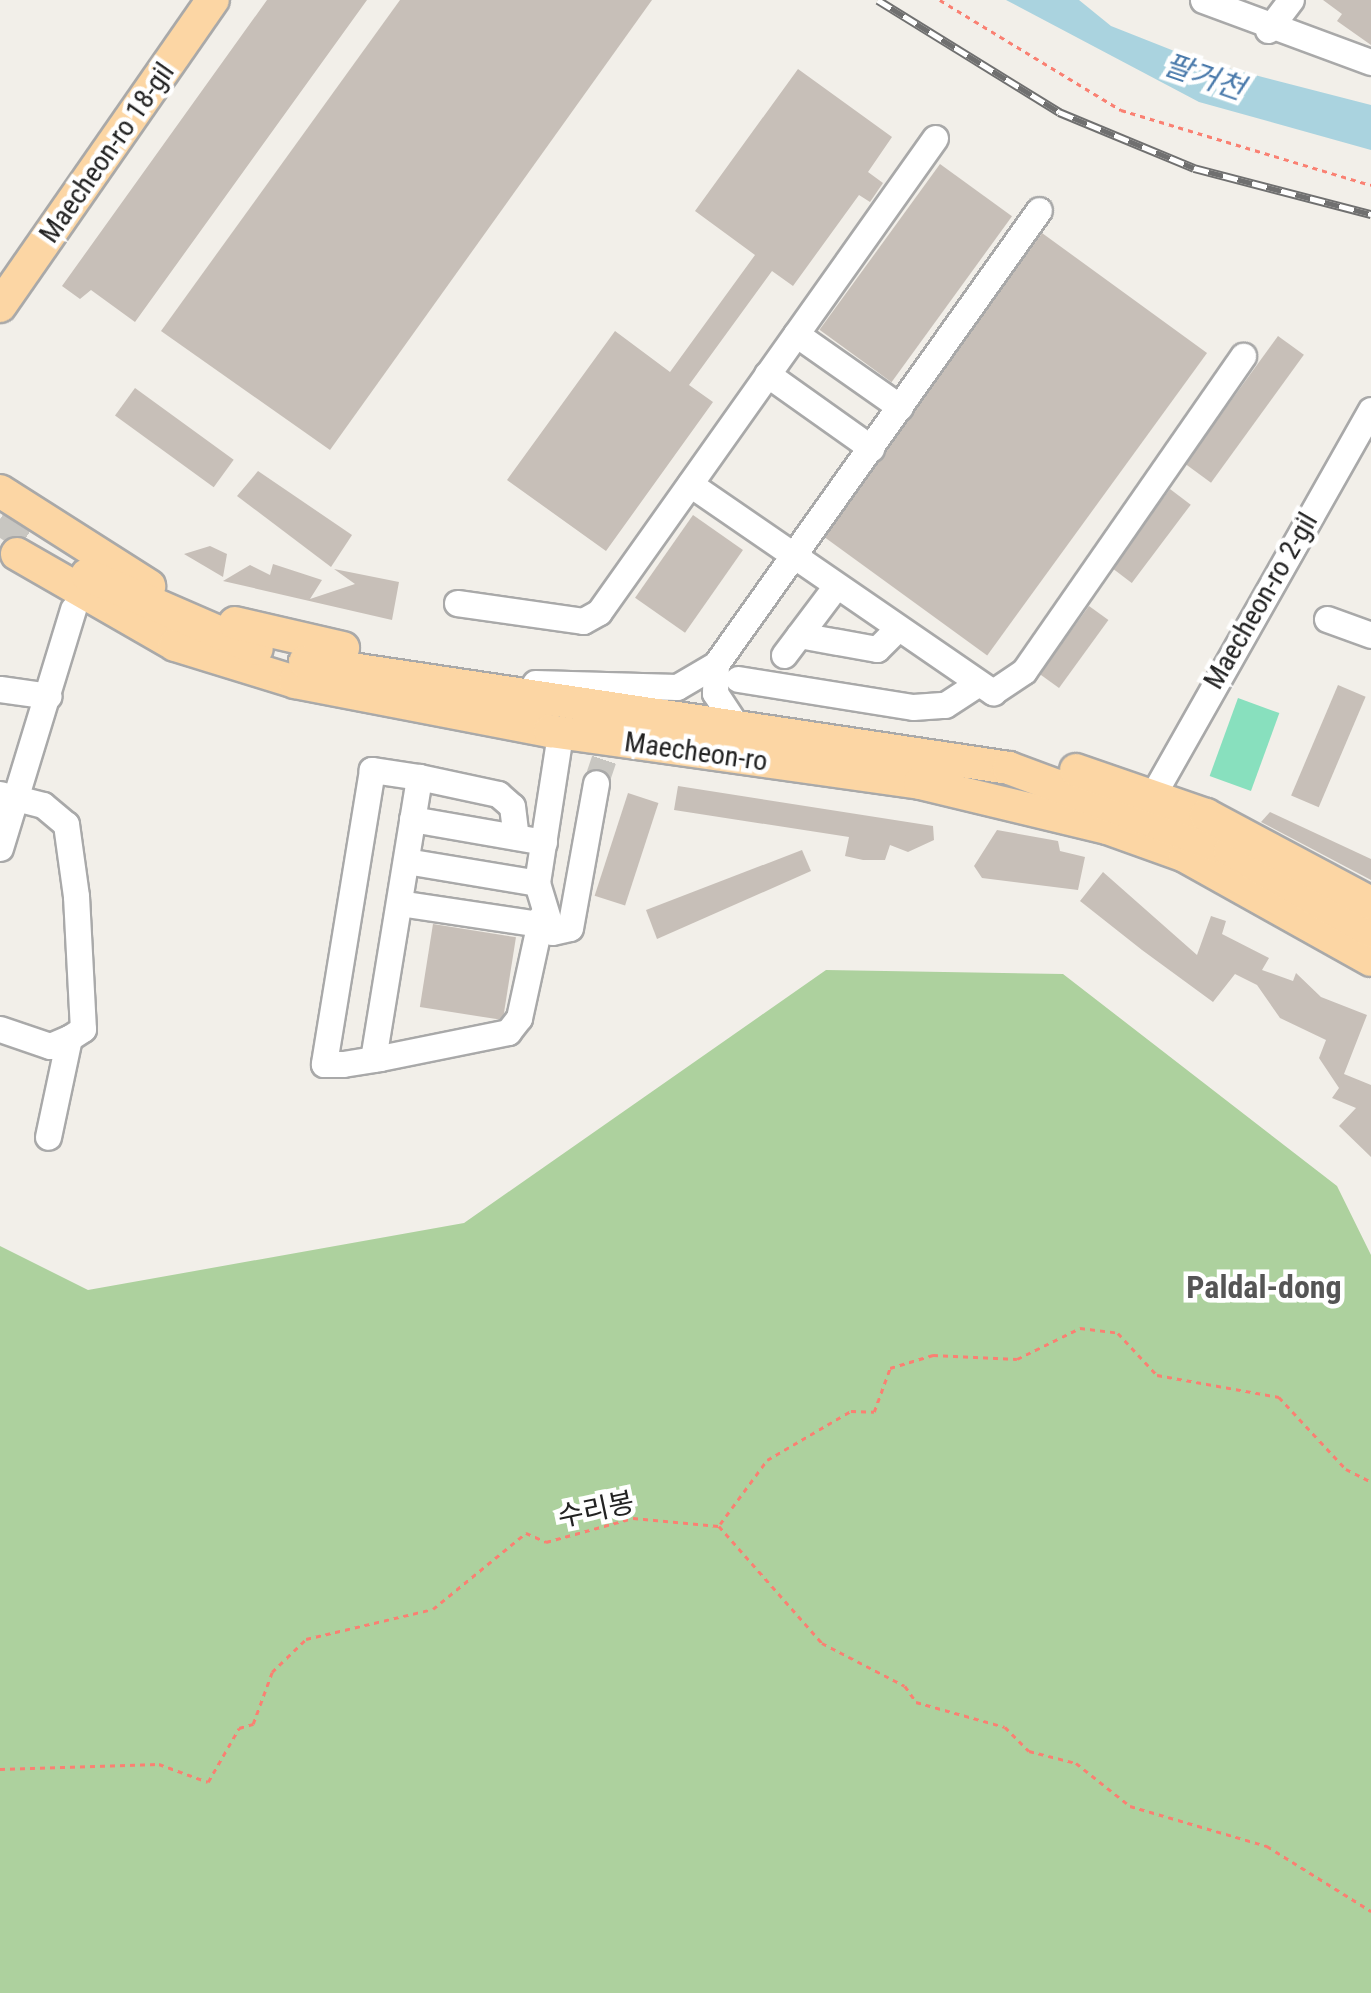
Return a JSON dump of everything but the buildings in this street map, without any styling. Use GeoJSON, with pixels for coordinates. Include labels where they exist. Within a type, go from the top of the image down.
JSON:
{"type":"FeatureCollection","features":[{"type":"Feature","properties":{"kind":"main road","name":"Maecheon-ro 18-gil"},"geometry":{"type":"LineString","coordinates":[[0,306],[213,0]]}},
{"type":"Feature","properties":{"kind":"main road"},"geometry":{"type":"LineString","coordinates":[[0,492],[150,586],[246,628],[535,684],[594,724],[558,747],[268,694],[73,608],[15,550]]}},
{"type":"Feature","properties":{"kind":"main road","name":"Maecheon-ro"},"geometry":{"type":"LineString","coordinates":[[15,550],[124,621],[220,662],[594,724],[920,783],[1048,811],[1185,856],[1371,960]]}},
{"type":"Feature","properties":{"kind":"main road","name":"Maecheon-ro"},"geometry":{"type":"LineString","coordinates":[[594,724],[738,728],[1009,768],[1230,850],[1371,931]]}},
{"type":"Feature","properties":{"kind":"main road"},"geometry":{"type":"LineString","coordinates":[[1009,768],[1073,770],[1154,793],[1371,903]]}},
{"type":"Feature","properties":{"kind":"main road"},"geometry":{"type":"LineString","coordinates":[[1048,811],[1371,986]]}},
{"type":"Feature","properties":{"kind":"street"},"geometry":{"type":"LineString","coordinates":[[1203,0],[1268,30],[1371,62]]}},
{"type":"Feature","properties":{"kind":"street"},"geometry":{"type":"LineString","coordinates":[[1268,30],[1291,0]]}},
{"type":"Feature","properties":{"kind":"street"},"geometry":{"type":"LineString","coordinates":[[457,604],[583,621],[690,484],[934,138]]}},
{"type":"Feature","properties":{"kind":"street"},"geometry":{"type":"LineString","coordinates":[[738,728],[715,694],[794,556],[1040,210]]}},
{"type":"Feature","properties":{"kind":"street"},"geometry":{"type":"LineString","coordinates":[[796,334],[900,407]]}},
{"type":"Feature","properties":{"kind":"street"},"geometry":{"type":"LineString","coordinates":[[690,484],[976,685],[993,692],[1024,671],[1244,356]]}},
{"type":"Feature","properties":{"kind":"street"},"geometry":{"type":"LineString","coordinates":[[767,374],[871,448]]}},
{"type":"Feature","properties":{"kind":"street","name":"Maecheon-ro 2-gil"},"geometry":{"type":"LineString","coordinates":[[1154,793],[1371,410]]}},
{"type":"Feature","properties":{"kind":"street"},"geometry":{"type":"LineString","coordinates":[[836,586],[792,645],[877,649],[897,629]]}},
{"type":"Feature","properties":{"kind":"street"},"geometry":{"type":"LineString","coordinates":[[0,848],[7,795],[49,696],[73,608]]}},
{"type":"Feature","properties":{"kind":"street"},"geometry":{"type":"LineString","coordinates":[[1327,619],[1371,636]]}},
{"type":"Feature","properties":{"kind":"street"},"geometry":{"type":"LineString","coordinates":[[535,684],[677,686],[727,672],[913,707],[945,705],[976,685]]}},
{"type":"Feature","properties":{"kind":"street"},"geometry":{"type":"LineString","coordinates":[[0,689],[49,696]]}},
{"type":"Feature","properties":{"kind":"street"},"geometry":{"type":"LineString","coordinates":[[516,837],[512,806],[498,794],[372,770],[324,1064],[373,1059],[508,1032],[519,1018],[540,921],[537,883],[558,747]]}},
{"type":"Feature","properties":{"kind":"street"},"geometry":{"type":"LineString","coordinates":[[373,1059],[419,777]]}},
{"type":"Feature","properties":{"kind":"street"},"geometry":{"type":"LineString","coordinates":[[399,903],[540,921],[552,932],[570,928],[596,783]]}},
{"type":"Feature","properties":{"kind":"street"},"geometry":{"type":"LineString","coordinates":[[0,1029],[50,1046],[83,1029],[83,967],[66,824],[7,795]]}},
{"type":"Feature","properties":{"kind":"street"},"geometry":{"type":"LineString","coordinates":[[412,819],[544,842]]}},
{"type":"Feature","properties":{"kind":"street"},"geometry":{"type":"LineString","coordinates":[[406,861],[537,883]]}},
{"type":"Feature","properties":{"kind":"street"},"geometry":{"type":"LineString","coordinates":[[48,1137],[69,1038]]}},
{"type":"Feature","properties":{"kind":"path"},"geometry":{"type":"LineString","coordinates":[[940,0],[1121,110],[1371,185]]}},
{"type":"Feature","properties":{"kind":"path"},"geometry":{"type":"LineString","coordinates":[[1371,1482],[1346,1469],[1338,1451],[1279,1397],[1157,1375],[1118,1333],[1080,1328],[1017,1359],[933,1355],[890,1368],[874,1412],[851,1411],[767,1460],[719,1526],[822,1643],[916,1702],[1005,1727],[1028,1751],[1076,1763],[1130,1806],[1267,1846],[1371,1911]]}},
{"type":"Feature","properties":{"kind":"path","name":"수리봉"},"geometry":{"type":"LineString","coordinates":[[0,1769],[158,1764],[208,1782],[239,1728],[253,1724],[272,1672],[306,1638],[433,1609],[526,1533],[546,1542],[634,1518],[719,1526]]}},
{"type":"Feature","properties":{"kind":"green space"},"geometry":{"type":"Polygon","coordinates":[[[1238,698],[1279,713],[1251,791],[1210,776],[1238,698]]]}},
{"type":"Feature","properties":{"kind":"green space"},"geometry":{"type":"Polygon","coordinates":[[[826,970],[1063,974],[1337,1186],[1371,1255],[1371,1993],[0,1993],[0,1246],[88,1290],[464,1223],[826,970]]]}},
{"type":"Feature","properties":{"kind":"water","name":"팔거천"},"geometry":{"type":"Polygon","coordinates":[[[1006,0],[1079,0],[1111,26],[1197,60],[1371,105],[1371,150],[1199,102],[1006,0]]]}},
{"type":"Feature","properties":{"kind":"tunnel"},"geometry":{"type":"LineString","coordinates":[[0,519],[29,538]]}},
{"type":"Feature","properties":{"kind":"tunnel"},"geometry":{"type":"LineString","coordinates":[[596,783],[615,727]]}},
{"type":"Feature","properties":{"kind":"railway"},"geometry":{"type":"LineString","coordinates":[[878,0],[1059,112],[1194,168],[1371,214]]}},
{"type":"Feature","properties":{"kind":"district","name":"Paldal-dong"},"geometry":{"type":"Point","coordinates":[1264,1287]}}]}
